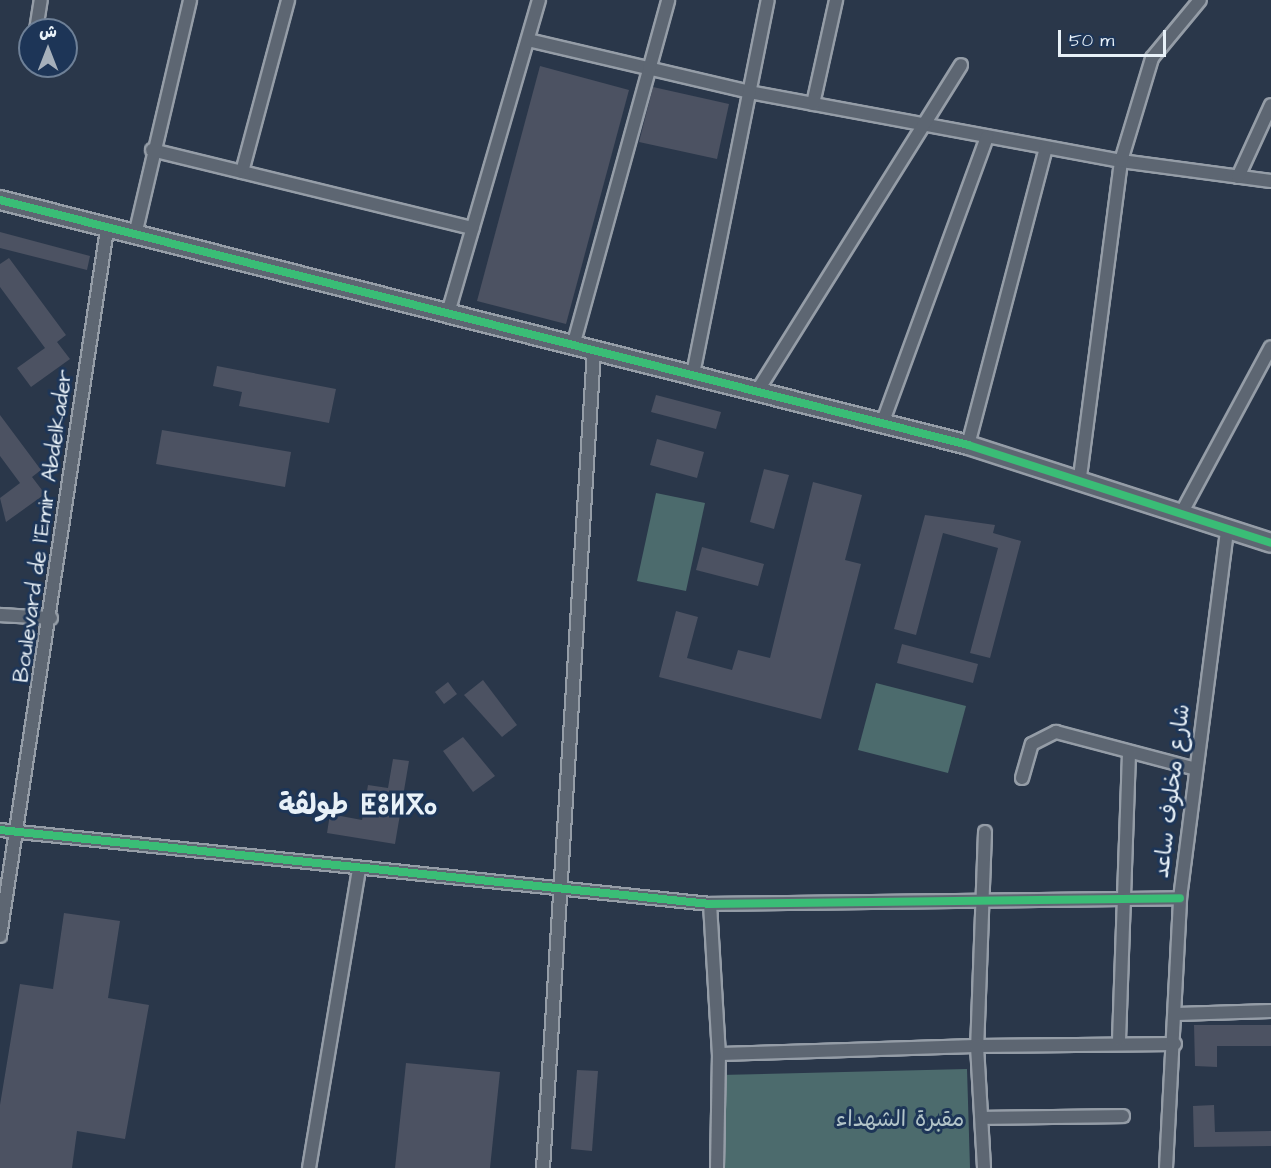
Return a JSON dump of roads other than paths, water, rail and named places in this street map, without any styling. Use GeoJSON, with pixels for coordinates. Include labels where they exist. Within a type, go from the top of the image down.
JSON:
{"type":"FeatureCollection","features":[{"type":"Feature","properties":{"kind":"street"},"geometry":{"type":"LineString","coordinates":[[38,18],[41,0]]}},
{"type":"Feature","properties":{"kind":"street"},"geometry":{"type":"LineString","coordinates":[[135,235],[152,150],[190,0]]}},
{"type":"Feature","properties":{"kind":"street"},"geometry":{"type":"LineString","coordinates":[[242,172],[288,0]]}},
{"type":"Feature","properties":{"kind":"street"},"geometry":{"type":"LineString","coordinates":[[448,313],[539,0]]}},
{"type":"Feature","properties":{"kind":"street"},"geometry":{"type":"LineString","coordinates":[[573,346],[645,69],[668,0]]}},
{"type":"Feature","properties":{"kind":"street"},"geometry":{"type":"LineString","coordinates":[[693,374],[768,0]]}},
{"type":"Feature","properties":{"kind":"street"},"geometry":{"type":"LineString","coordinates":[[813,104],[836,0]]}},
{"type":"Feature","properties":{"kind":"street"},"geometry":{"type":"LineString","coordinates":[[1080,477],[1121,161],[1152,58],[1200,0]]}},
{"type":"Feature","properties":{"kind":"street"},"geometry":{"type":"LineString","coordinates":[[528,40],[749,92],[1121,161],[1271,181]]}},
{"type":"Feature","properties":{"kind":"street"},"geometry":{"type":"LineString","coordinates":[[758,390],[922,123],[961,65]]}},
{"type":"Feature","properties":{"kind":"street"},"geometry":{"type":"LineString","coordinates":[[1238,177],[1271,105]]}},
{"type":"Feature","properties":{"kind":"street"},"geometry":{"type":"LineString","coordinates":[[882,424],[987,136]]}},
{"type":"Feature","properties":{"kind":"street"},"geometry":{"type":"LineString","coordinates":[[968,446],[1046,148]]}},
{"type":"Feature","properties":{"kind":"street"},"geometry":{"type":"LineString","coordinates":[[152,150],[473,228]]}},
{"type":"Feature","properties":{"kind":"street"},"geometry":{"type":"LineString","coordinates":[[0,200],[573,346],[758,390],[968,446],[1080,477],[1271,543]]}},
{"type":"Feature","properties":{"kind":"street","name":"Boulevard de l'Emir Abdelkader"},"geometry":{"type":"LineString","coordinates":[[0,936],[19,833],[107,229]]}},
{"type":"Feature","properties":{"kind":"street"},"geometry":{"type":"LineString","coordinates":[[1182,512],[1271,347]]}},
{"type":"Feature","properties":{"kind":"street"},"geometry":{"type":"LineString","coordinates":[[543,1168],[557,892],[594,351]]}},
{"type":"Feature","properties":{"kind":"street","name":"شارع مخلوف ساعد"},"geometry":{"type":"LineString","coordinates":[[1166,1168],[1177,1014],[1180,898],[1227,529]]}},
{"type":"Feature","properties":{"kind":"street"},"geometry":{"type":"LineString","coordinates":[[0,615],[51,618]]}},
{"type":"Feature","properties":{"kind":"street"},"geometry":{"type":"LineString","coordinates":[[1022,778],[1032,744],[1043,735],[1056,732],[1196,769]]}},
{"type":"Feature","properties":{"kind":"street"},"geometry":{"type":"LineString","coordinates":[[1119,1040],[1130,752]]}},
{"type":"Feature","properties":{"kind":"street"},"geometry":{"type":"LineString","coordinates":[[0,830],[557,892],[710,904],[982,904],[1125,895],[1180,898]]}},
{"type":"Feature","properties":{"kind":"street"},"geometry":{"type":"LineString","coordinates":[[984,1168],[977,1046],[985,832]]}},
{"type":"Feature","properties":{"kind":"street"},"geometry":{"type":"LineString","coordinates":[[309,1168],[359,870]]}},
{"type":"Feature","properties":{"kind":"street"},"geometry":{"type":"LineString","coordinates":[[710,904],[719,1054],[717,1168]]}},
{"type":"Feature","properties":{"kind":"street"},"geometry":{"type":"LineString","coordinates":[[1177,1014],[1271,1011]]}},
{"type":"Feature","properties":{"kind":"street"},"geometry":{"type":"LineString","coordinates":[[719,1054],[1119,1040],[1175,1044]]}},
{"type":"Feature","properties":{"kind":"street"},"geometry":{"type":"LineString","coordinates":[[982,1118],[1123,1116]]}},
{"type":"Feature","properties":{"kind":"district","name":"طولڤة ⵟⵓⵍⴳⴰ"},"geometry":{"type":"Point","coordinates":[358,806]}},
{"type":"Feature","properties":{"kind":"park label","name":"مقبرة الشهداء"},"geometry":{"type":"Point","coordinates":[900,1120]}}]}
